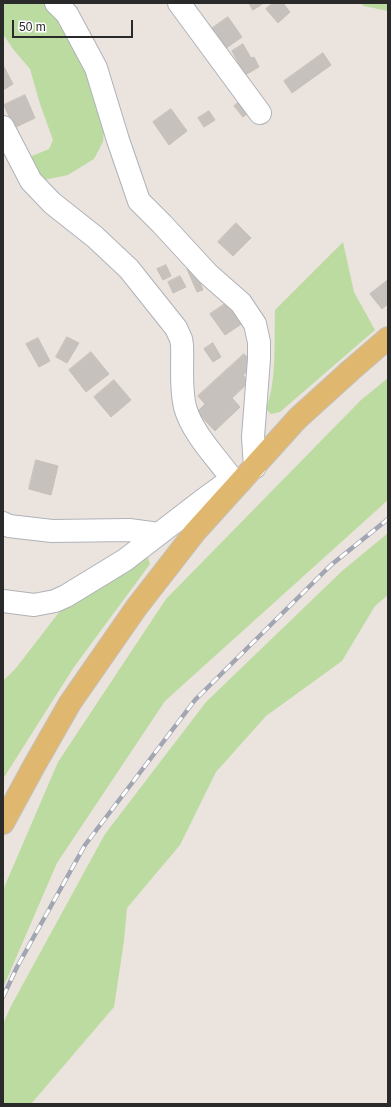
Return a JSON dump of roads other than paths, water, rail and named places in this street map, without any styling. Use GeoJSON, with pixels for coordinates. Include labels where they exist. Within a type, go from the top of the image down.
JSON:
{"type":"FeatureCollection","features":[{"type":"Feature","properties":{"kind":"main road"},"geometry":{"type":"LineString","coordinates":[[3,823],[63,716],[95,666],[136,608],[195,532],[242,476],[298,418],[350,370],[388,338]]}},
{"type":"Feature","properties":{"kind":"street"},"geometry":{"type":"LineString","coordinates":[[179,3],[260,113]]}},
{"type":"Feature","properties":{"kind":"street"},"geometry":{"type":"LineString","coordinates":[[3,601],[34,605],[55,601],[77,590],[125,560],[203,500],[242,476],[253,437],[259,347],[255,324],[241,303],[208,274],[139,201],[118,140],[96,68],[82,44],[68,7]]}},
{"type":"Feature","properties":{"kind":"street"},"geometry":{"type":"LineString","coordinates":[[3,127],[31,181],[52,203],[96,237],[129,269],[176,328],[182,345],[182,390],[185,408],[198,433],[242,476]]}},
{"type":"Feature","properties":{"kind":"street"},"geometry":{"type":"LineString","coordinates":[[3,523],[9,526],[52,531],[129,530],[159,534]]}},
{"type":"Feature","properties":{"kind":"railway"},"geometry":{"type":"LineString","coordinates":[[3,997],[17,967],[85,845],[195,700],[331,565],[388,519]]}}]}
